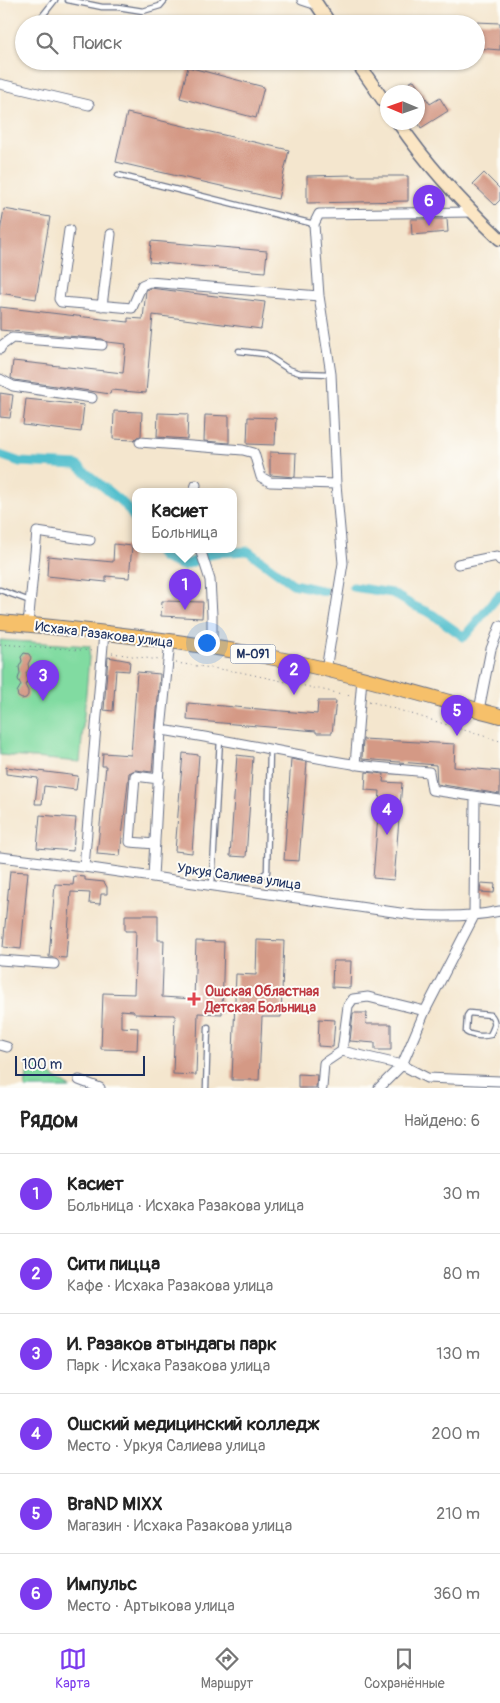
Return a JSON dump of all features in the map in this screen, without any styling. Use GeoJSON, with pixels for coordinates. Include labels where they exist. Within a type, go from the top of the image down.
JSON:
{"type":"FeatureCollection","features":[{"type":"Feature","properties":{"kind":"main road"},"geometry":{"type":"LineString","coordinates":[[316,3],[324,15]]}},
{"type":"Feature","properties":{"kind":"main road"},"geometry":{"type":"LineString","coordinates":[[362,70],[380,96]]}},
{"type":"Feature","properties":{"kind":"main road"},"geometry":{"type":"LineString","coordinates":[[403,130],[472,212],[500,239]]}},
{"type":"Feature","properties":{"kind":"main road","name":"Исхака Разакова улица"},"geometry":{"type":"LineString","coordinates":[[0,622],[170,641],[265,656],[362,678],[500,716]]}},
{"type":"Feature","properties":{"kind":"street"},"geometry":{"type":"LineString","coordinates":[[302,0],[316,3]]}},
{"type":"Feature","properties":{"kind":"street"},"geometry":{"type":"LineString","coordinates":[[0,84],[89,105]]}},
{"type":"Feature","properties":{"kind":"street"},"geometry":{"type":"LineString","coordinates":[[326,670],[342,563],[331,374],[319,296],[314,224],[320,214],[472,212]]}},
{"type":"Feature","properties":{"kind":"street"},"geometry":{"type":"LineString","coordinates":[[69,230],[61,302],[132,308],[142,285],[149,282],[319,296]]}},
{"type":"Feature","properties":{"kind":"street"},"geometry":{"type":"LineString","coordinates":[[102,306],[111,234]]}},
{"type":"Feature","properties":{"kind":"street"},"geometry":{"type":"LineString","coordinates":[[0,349],[1,346],[12,338],[102,346]]}},
{"type":"Feature","properties":{"kind":"street"},"geometry":{"type":"LineString","coordinates":[[0,379],[13,386],[92,398]]}},
{"type":"Feature","properties":{"kind":"street"},"geometry":{"type":"LineString","coordinates":[[140,442],[243,450],[254,453],[262,478],[270,482],[336,484]]}},
{"type":"Feature","properties":{"kind":"street"},"geometry":{"type":"LineString","coordinates":[[28,625],[38,532],[90,540]]}},
{"type":"Feature","properties":{"kind":"street"},"geometry":{"type":"LineString","coordinates":[[201,555],[210,580],[212,647]]}},
{"type":"Feature","properties":{"kind":"street"},"geometry":{"type":"LineString","coordinates":[[458,564],[497,556],[500,560]]}},
{"type":"Feature","properties":{"kind":"street"},"geometry":{"type":"LineString","coordinates":[[479,710],[491,650],[500,626]]}},
{"type":"Feature","properties":{"kind":"street"},"geometry":{"type":"LineString","coordinates":[[84,867],[104,633]]}},
{"type":"Feature","properties":{"kind":"street"},"geometry":{"type":"LineString","coordinates":[[153,877],[161,730],[170,641]]}},
{"type":"Feature","properties":{"kind":"street"},"geometry":{"type":"LineString","coordinates":[[355,765],[362,678]]}},
{"type":"Feature","properties":{"kind":"street"},"geometry":{"type":"LineString","coordinates":[[161,730],[220,739],[355,765],[429,772],[432,790],[500,800]]}},
{"type":"Feature","properties":{"kind":"street"},"geometry":{"type":"LineString","coordinates":[[155,844],[130,842],[135,776],[159,779]]}},
{"type":"Feature","properties":{"kind":"street"},"geometry":{"type":"LineString","coordinates":[[379,1088],[402,1065],[425,1011],[474,916],[475,797]]}},
{"type":"Feature","properties":{"kind":"street","name":"Уркуя Салиева улица"},"geometry":{"type":"LineString","coordinates":[[0,857],[84,867],[414,915],[443,917],[474,916],[500,911]]}},
{"type":"Feature","properties":{"kind":"street"},"geometry":{"type":"LineString","coordinates":[[0,960],[54,964]]}},
{"type":"Feature","properties":{"kind":"street"},"geometry":{"type":"LineString","coordinates":[[342,1051],[348,1006],[353,999],[368,997],[425,1011]]}},
{"type":"Feature","properties":{"kind":"street"},"geometry":{"type":"LineString","coordinates":[[322,1088],[324,1063],[342,1051],[402,1065],[427,1078],[500,1081]]}},
{"type":"Feature","properties":{"kind":"street"},"geometry":{"type":"LineString","coordinates":[[79,1080],[100,1088]]}},
{"type":"Feature","properties":{"kind":"lane"},"geometry":{"type":"LineString","coordinates":[[43,15],[55,0]]}},
{"type":"Feature","properties":{"kind":"lane"},"geometry":{"type":"LineString","coordinates":[[68,0],[102,7],[118,7],[143,11],[160,6],[165,0]]}},
{"type":"Feature","properties":{"kind":"lane"},"geometry":{"type":"LineString","coordinates":[[118,175],[314,224]]}},
{"type":"Feature","properties":{"kind":"lane"},"geometry":{"type":"LineString","coordinates":[[239,351],[266,354],[288,370],[300,373],[331,374]]}},
{"type":"Feature","properties":{"kind":"lane"},"geometry":{"type":"LineString","coordinates":[[0,590],[30,601]]}},
{"type":"Feature","properties":{"kind":"lane"},"geometry":{"type":"LineString","coordinates":[[212,886],[220,739]]}},
{"type":"Feature","properties":{"kind":"lane"},"geometry":{"type":"LineString","coordinates":[[213,872],[259,878],[267,872],[270,750]]}},
{"type":"Feature","properties":{"kind":"lane"},"geometry":{"type":"LineString","coordinates":[[470,1013],[491,1015],[497,1025],[490,1035],[486,1036],[466,1032],[467,1016],[470,1013]]}},
{"type":"Feature","properties":{"kind":"lane"},"geometry":{"type":"LineString","coordinates":[[206,1088],[208,1027]]}},
{"type":"Feature","properties":{"kind":"path"},"geometry":{"type":"LineString","coordinates":[[0,644],[102,652],[240,672],[361,698],[500,741]]}},
{"type":"Feature","properties":{"kind":"green space"},"geometry":{"type":"Polygon","coordinates":[[[0,640],[90,646],[80,762],[0,755],[0,640]]]}},
{"type":"Feature","properties":{"kind":"green space"},"geometry":{"type":"Polygon","coordinates":[[[29,1061],[71,1088],[25,1088],[29,1061]]]}},
{"type":"Feature","properties":{"kind":"building"},"geometry":{"type":"Polygon","coordinates":[[[485,22],[500,23],[500,50],[485,49],[485,22]]]}},
{"type":"Feature","properties":{"kind":"building"},"geometry":{"type":"Polygon","coordinates":[[[187,70],[199,70],[264,87],[256,118],[180,98],[187,70]]]}},
{"type":"Feature","properties":{"kind":"building"},"geometry":{"type":"Polygon","coordinates":[[[414,80],[417,85],[405,85],[414,80]]]}},
{"type":"Feature","properties":{"kind":"building"},"geometry":{"type":"Polygon","coordinates":[[[425,96],[430,104],[440,98],[448,111],[425,125],[425,96]]]}},
{"type":"Feature","properties":{"kind":"building"},"geometry":{"type":"Polygon","coordinates":[[[127,113],[289,150],[278,199],[116,162],[127,113]]]}},
{"type":"Feature","properties":{"kind":"building"},"geometry":{"type":"Polygon","coordinates":[[[484,173],[500,189],[500,200],[495,205],[473,184],[484,173]]]}},
{"type":"Feature","properties":{"kind":"building"},"geometry":{"type":"Polygon","coordinates":[[[307,176],[408,176],[408,201],[307,203],[307,176]]]}},
{"type":"Feature","properties":{"kind":"building"},"geometry":{"type":"Polygon","coordinates":[[[4,209],[50,217],[36,299],[0,293],[0,232],[4,209]]]}},
{"type":"Feature","properties":{"kind":"building"},"geometry":{"type":"Polygon","coordinates":[[[411,219],[447,219],[448,232],[412,235],[411,219]]]}},
{"type":"Feature","properties":{"kind":"building"},"geometry":{"type":"Polygon","coordinates":[[[151,241],[267,251],[265,272],[149,262],[151,241]]]}},
{"type":"Feature","properties":{"kind":"building"},"geometry":{"type":"Polygon","coordinates":[[[150,288],[265,302],[261,329],[153,315],[146,393],[111,390],[110,394],[11,378],[13,361],[123,373],[126,344],[107,342],[102,339],[0,330],[0,307],[128,322],[128,318],[143,319],[146,290],[150,288]]]}},
{"type":"Feature","properties":{"kind":"building"},"geometry":{"type":"Polygon","coordinates":[[[0,393],[13,395],[10,418],[0,417],[0,393]]]}},
{"type":"Feature","properties":{"kind":"building"},"geometry":{"type":"Polygon","coordinates":[[[26,399],[84,405],[81,432],[23,425],[26,399]]]}},
{"type":"Feature","properties":{"kind":"building"},"geometry":{"type":"Polygon","coordinates":[[[114,411],[142,412],[141,436],[134,440],[113,439],[114,411]]]}},
{"type":"Feature","properties":{"kind":"building"},"geometry":{"type":"Polygon","coordinates":[[[158,413],[188,414],[187,439],[157,437],[158,413]]]}},
{"type":"Feature","properties":{"kind":"building"},"geometry":{"type":"Polygon","coordinates":[[[205,415],[229,416],[229,443],[204,441],[205,415]]]}},
{"type":"Feature","properties":{"kind":"building"},"geometry":{"type":"Polygon","coordinates":[[[248,417],[276,418],[275,445],[247,444],[248,417]]]}},
{"type":"Feature","properties":{"kind":"building"},"geometry":{"type":"Polygon","coordinates":[[[270,452],[296,453],[295,477],[270,475],[270,452]]]}},
{"type":"Feature","properties":{"kind":"building"},"geometry":{"type":"Polygon","coordinates":[[[114,544],[132,546],[129,578],[106,576],[106,582],[47,576],[48,556],[113,562],[114,544]]]}},
{"type":"Feature","properties":{"kind":"building"},"geometry":{"type":"Polygon","coordinates":[[[162,601],[203,602],[202,618],[161,616],[162,601]]]}},
{"type":"Feature","properties":{"kind":"building"},"geometry":{"type":"Polygon","coordinates":[[[24,653],[29,654],[31,658],[28,664],[29,669],[26,673],[28,680],[25,685],[28,695],[22,699],[18,697],[17,692],[21,685],[18,679],[19,667],[24,653]]]}},
{"type":"Feature","properties":{"kind":"building"},"geometry":{"type":"Polygon","coordinates":[[[108,657],[130,661],[129,671],[116,670],[113,711],[104,710],[108,657]]]}},
{"type":"Feature","properties":{"kind":"building"},"geometry":{"type":"Polygon","coordinates":[[[137,672],[160,674],[152,772],[135,770],[129,773],[120,856],[97,854],[106,766],[102,766],[103,753],[131,755],[137,672]]]}},
{"type":"Feature","properties":{"kind":"building"},"geometry":{"type":"Polygon","coordinates":[[[318,701],[336,701],[332,733],[187,720],[188,703],[317,714],[318,701]]]}},
{"type":"Feature","properties":{"kind":"building"},"geometry":{"type":"Polygon","coordinates":[[[363,739],[455,744],[454,767],[500,771],[500,794],[437,784],[436,765],[362,759],[363,739]]]}},
{"type":"Feature","properties":{"kind":"building"},"geometry":{"type":"Polygon","coordinates":[[[183,753],[199,755],[192,853],[175,851],[183,753]]]}},
{"type":"Feature","properties":{"kind":"building"},"geometry":{"type":"Polygon","coordinates":[[[237,755],[253,757],[246,857],[230,856],[237,755]]]}},
{"type":"Feature","properties":{"kind":"building"},"geometry":{"type":"Polygon","coordinates":[[[291,759],[307,762],[299,861],[284,860],[291,759]]]}},
{"type":"Feature","properties":{"kind":"building"},"geometry":{"type":"Polygon","coordinates":[[[6,767],[78,776],[76,790],[44,786],[42,804],[35,804],[38,778],[6,774],[6,767]]]}},
{"type":"Feature","properties":{"kind":"building"},"geometry":{"type":"Polygon","coordinates":[[[366,772],[384,774],[383,782],[402,783],[394,880],[373,878],[380,791],[365,790],[366,772]]]}},
{"type":"Feature","properties":{"kind":"building"},"geometry":{"type":"Polygon","coordinates":[[[40,815],[76,818],[73,851],[37,848],[40,815]]]}},
{"type":"Feature","properties":{"kind":"building"},"geometry":{"type":"Polygon","coordinates":[[[10,871],[28,872],[21,949],[3,947],[10,871]]]}},
{"type":"Feature","properties":{"kind":"building"},"geometry":{"type":"Polygon","coordinates":[[[74,876],[85,877],[85,880],[104,882],[107,887],[107,894],[101,894],[100,904],[89,903],[90,893],[71,892],[66,958],[49,957],[55,884],[73,885],[74,876]]]}},
{"type":"Feature","properties":{"kind":"building"},"geometry":{"type":"Polygon","coordinates":[[[481,883],[495,884],[494,893],[480,892],[481,883]]]}},
{"type":"Feature","properties":{"kind":"building"},"geometry":{"type":"Polygon","coordinates":[[[125,915],[158,915],[158,940],[164,940],[162,997],[194,999],[196,941],[224,942],[222,1014],[198,1013],[196,1075],[173,1074],[175,1015],[135,1014],[133,1011],[121,1010],[121,1027],[138,1028],[137,1050],[101,1049],[103,993],[134,994],[136,931],[125,931],[125,915]]]}},
{"type":"Feature","properties":{"kind":"building"},"geometry":{"type":"Polygon","coordinates":[[[257,940],[284,941],[281,1017],[262,1017],[259,1080],[232,1080],[236,974],[256,975],[257,940]]]}},
{"type":"Feature","properties":{"kind":"building"},"geometry":{"type":"Polygon","coordinates":[[[333,961],[351,961],[350,988],[332,987],[333,961]]]}},
{"type":"Feature","properties":{"kind":"building"},"geometry":{"type":"Polygon","coordinates":[[[353,1013],[367,1013],[366,1024],[391,1024],[391,1050],[375,1050],[375,1043],[350,1041],[353,1013]]]}},
{"type":"Feature","properties":{"kind":"building"},"geometry":{"type":"Polygon","coordinates":[[[319,1019],[335,1020],[333,1047],[318,1046],[319,1019]]]}},
{"type":"Feature","properties":{"kind":"building"},"geometry":{"type":"Polygon","coordinates":[[[298,1074],[317,1075],[316,1088],[298,1088],[298,1074]]]}},
{"type":"Feature","properties":{"kind":"waterway"},"geometry":{"type":"LineString","coordinates":[[0,455],[20,462],[77,465],[125,505],[132,515]]}},
{"type":"Feature","properties":{"kind":"waterway"},"geometry":{"type":"LineString","coordinates":[[237,552],[248,551],[293,584],[324,591]]}},
{"type":"Feature","properties":{"kind":"waterway"},"geometry":{"type":"LineString","coordinates":[[159,553],[163,558],[183,566],[213,553]]}},
{"type":"Feature","properties":{"kind":"waterway"},"geometry":{"type":"LineString","coordinates":[[353,587],[392,593],[432,614],[464,637],[500,594]]}},
{"type":"Feature","properties":{"kind":"place","name":"Импульс"},"geometry":{"type":"Point","coordinates":[429,226]}},
{"type":"Feature","properties":{"kind":"place","name":"Касиет"},"geometry":{"type":"Point","coordinates":[185,610]}},
{"type":"Feature","properties":{"kind":"place","name":"Сити пицца"},"geometry":{"type":"Point","coordinates":[294,695]}},
{"type":"Feature","properties":{"kind":"place","name":"И. Разаков атындагы парк"},"geometry":{"type":"Point","coordinates":[43,701]}},
{"type":"Feature","properties":{"kind":"place","name":"BraND MIXX"},"geometry":{"type":"Point","coordinates":[457,736]}},
{"type":"Feature","properties":{"kind":"place","name":"Ошский медицинский колледж"},"geometry":{"type":"Point","coordinates":[387,835]}},
{"type":"Feature","properties":{"kind":"place","name":"Ошская Областная Детская Больница"},"geometry":{"type":"Point","coordinates":[194,999]}}]}
